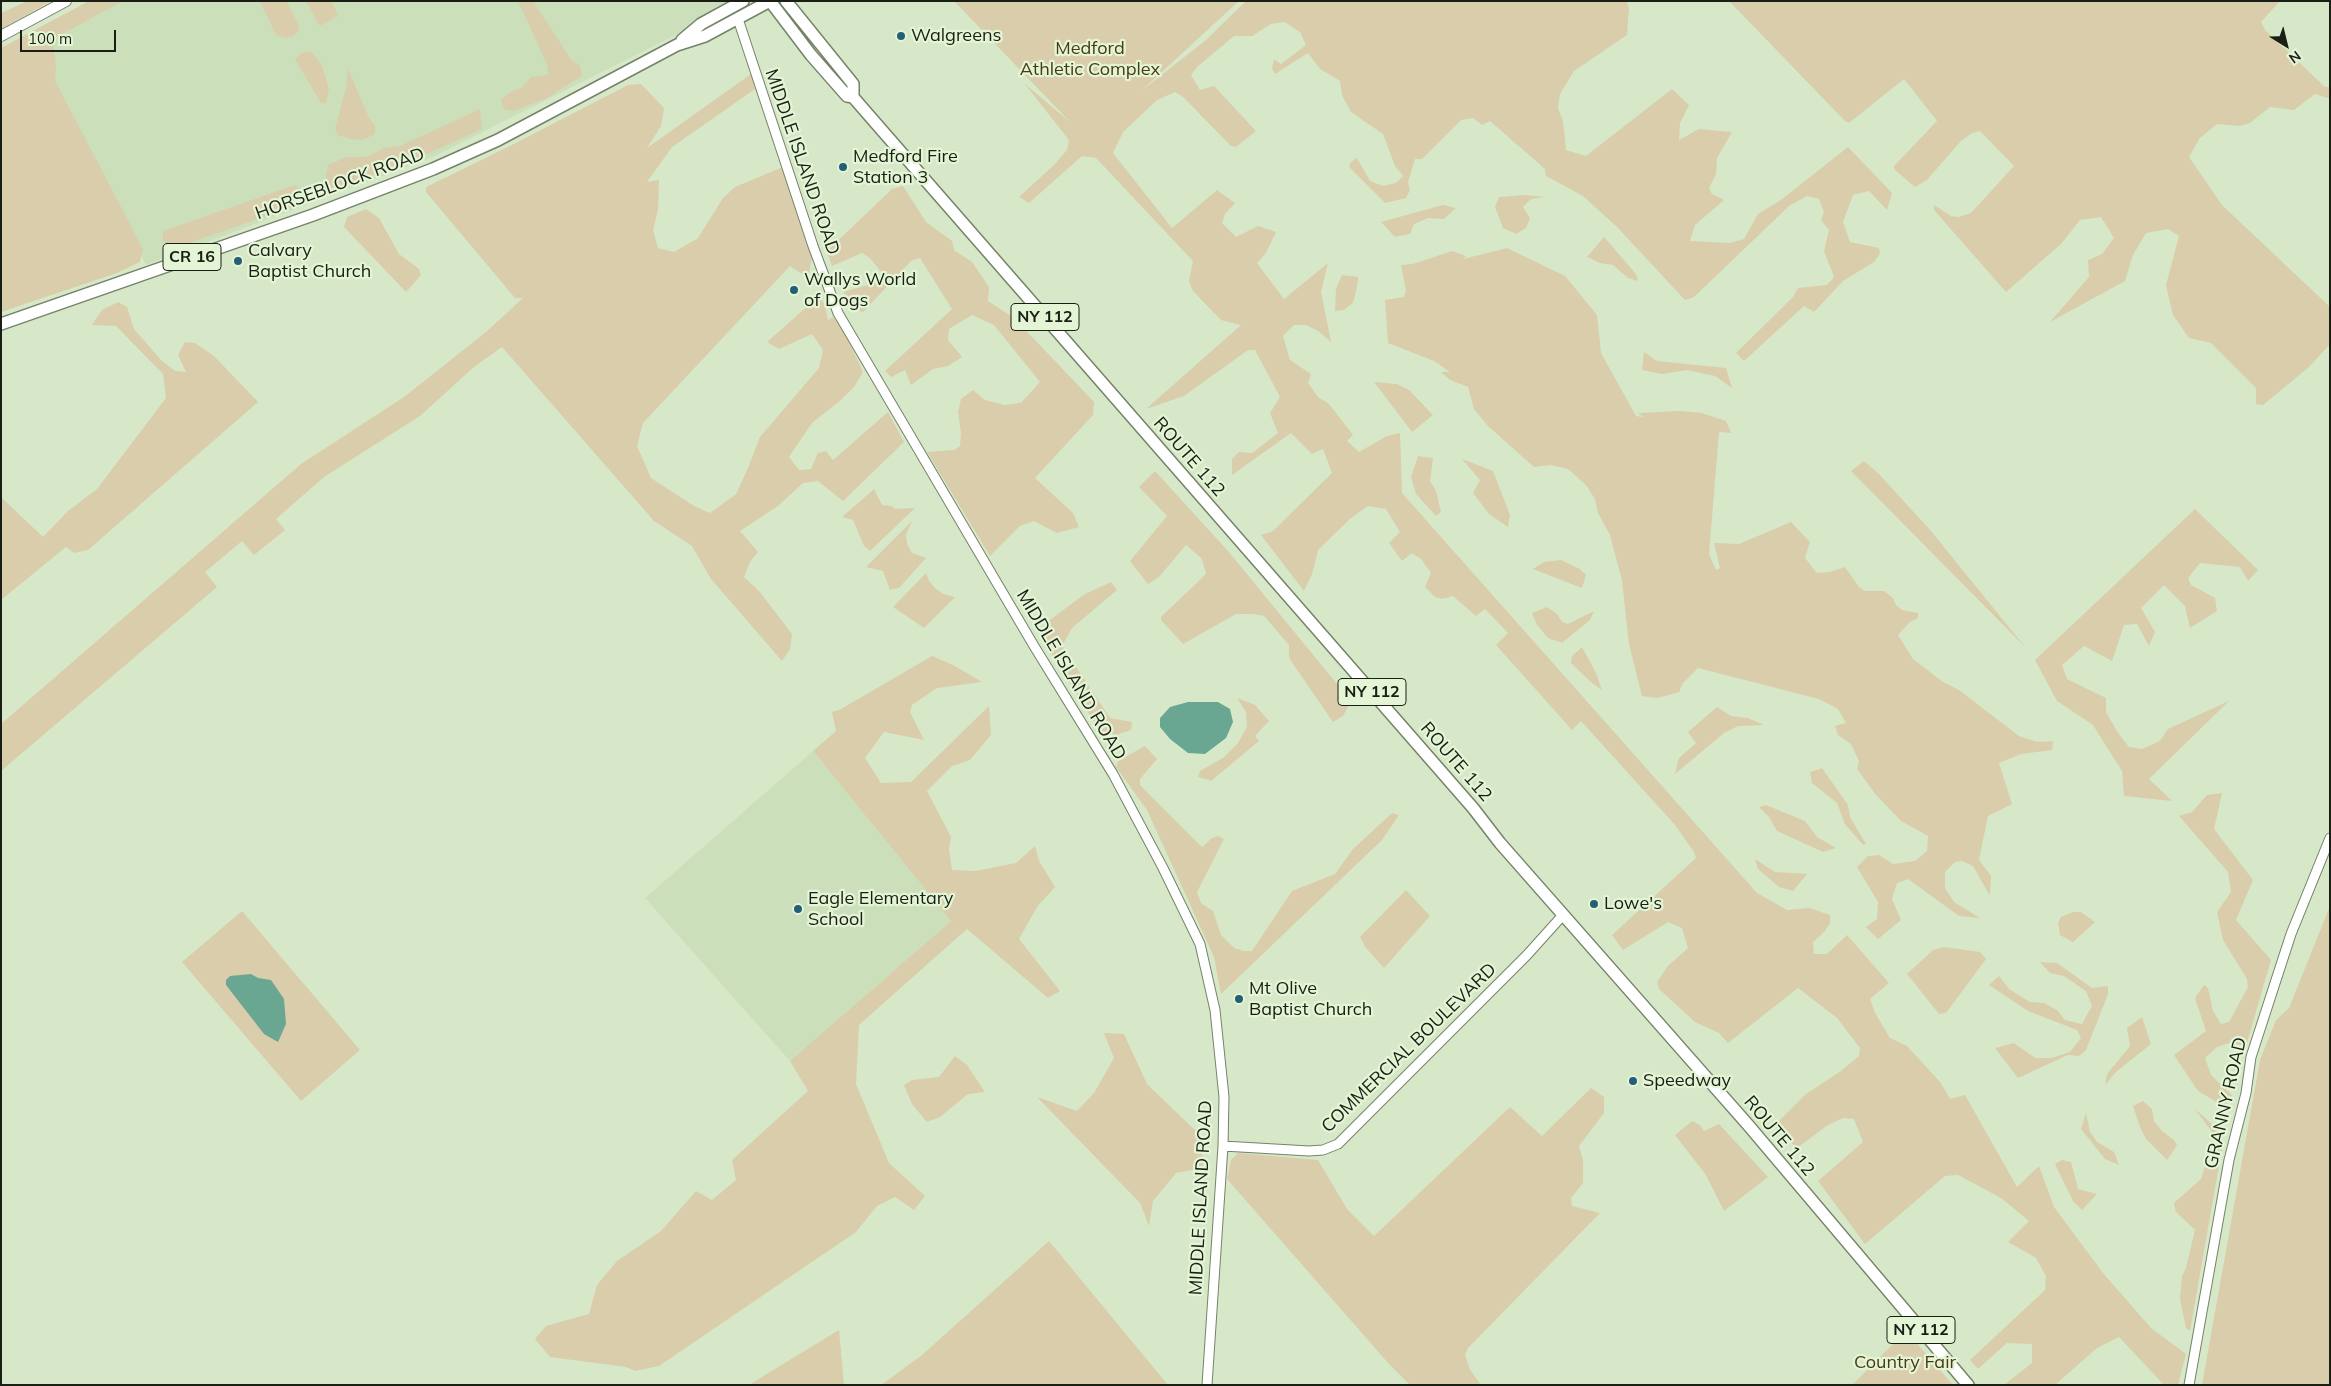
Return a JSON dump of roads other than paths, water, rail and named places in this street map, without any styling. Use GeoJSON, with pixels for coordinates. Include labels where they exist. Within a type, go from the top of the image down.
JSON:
{"type":"FeatureCollection","features":[{"type":"Feature","properties":{"kind":"main road"},"geometry":{"type":"LineString","coordinates":[[1,36],[66,1]]}},
{"type":"Feature","properties":{"kind":"main road","name":"HORSEBLOCK ROAD"},"geometry":{"type":"LineString","coordinates":[[677,45],[701,24],[743,1]]}},
{"type":"Feature","properties":{"kind":"main road","name":"HORSEBLOCK ROAD"},"geometry":{"type":"LineString","coordinates":[[1,324],[313,215],[432,169],[516,131],[677,45],[705,36],[770,1]]}},
{"type":"Feature","properties":{"kind":"main road","name":"ROUTE 112"},"geometry":{"type":"LineString","coordinates":[[770,1],[811,55],[847,96],[853,97],[1464,797],[1500,843],[1748,1126],[1968,1385]]}},
{"type":"Feature","properties":{"kind":"main road","name":"ROUTE 112"},"geometry":{"type":"LineString","coordinates":[[786,1],[853,84],[853,97]]}},
{"type":"Feature","properties":{"kind":"street","name":"MIDDLE ISLAND ROAD"},"geometry":{"type":"LineString","coordinates":[[738,19],[812,246],[838,313],[1034,646],[1113,774],[1160,860],[1200,944],[1216,1018],[1224,1097],[1223,1146],[1207,1385]]}},
{"type":"Feature","properties":{"kind":"street","name":"GRANNY ROAD"},"geometry":{"type":"LineString","coordinates":[[2189,1385],[2229,1160],[2246,1093],[2251,1056],[2291,934],[2330,838]]}},
{"type":"Feature","properties":{"kind":"street","name":"COMMERCIAL BOULEVARD"},"geometry":{"type":"LineString","coordinates":[[1223,1146],[1309,1151],[1323,1150],[1338,1144],[1527,955],[1563,916]]}},
{"type":"Feature","properties":{"kind":"water"},"geometry":{"type":"Polygon","coordinates":[[[1188,702],[1218,702],[1230,709],[1233,722],[1226,738],[1205,754],[1188,753],[1170,739],[1160,727],[1160,718],[1170,707],[1188,702]]]}},
{"type":"Feature","properties":{"kind":"water"},"geometry":{"type":"Polygon","coordinates":[[[251,974],[258,978],[271,980],[284,999],[286,1024],[278,1042],[264,1034],[226,985],[226,980],[230,976],[251,974]]]}},
{"type":"Feature","properties":{"kind":"place","name":"Walgreens"},"geometry":{"type":"Point","coordinates":[901,36]}},
{"type":"Feature","properties":{"kind":"place","name":"Medford Fire Station 3"},"geometry":{"type":"Point","coordinates":[843,167]}},
{"type":"Feature","properties":{"kind":"place","name":"Calvary Baptist Church"},"geometry":{"type":"Point","coordinates":[238,261]}},
{"type":"Feature","properties":{"kind":"place","name":"Wallys World of Dogs"},"geometry":{"type":"Point","coordinates":[794,290]}},
{"type":"Feature","properties":{"kind":"place","name":"Lowe's"},"geometry":{"type":"Point","coordinates":[1594,904]}},
{"type":"Feature","properties":{"kind":"place","name":"Eagle Elementary School"},"geometry":{"type":"Point","coordinates":[798,909]}},
{"type":"Feature","properties":{"kind":"place","name":"Mt Olive Baptist Church"},"geometry":{"type":"Point","coordinates":[1239,999]}},
{"type":"Feature","properties":{"kind":"place","name":"Speedway"},"geometry":{"type":"Point","coordinates":[1633,1081]}},
{"type":"Feature","properties":{"kind":"park label","name":"Medford Athletic Complex"},"geometry":{"type":"Point","coordinates":[1090,59]}},
{"type":"Feature","properties":{"kind":"park label","name":"Country Fair"},"geometry":{"type":"Point","coordinates":[1905,1363]}}]}
